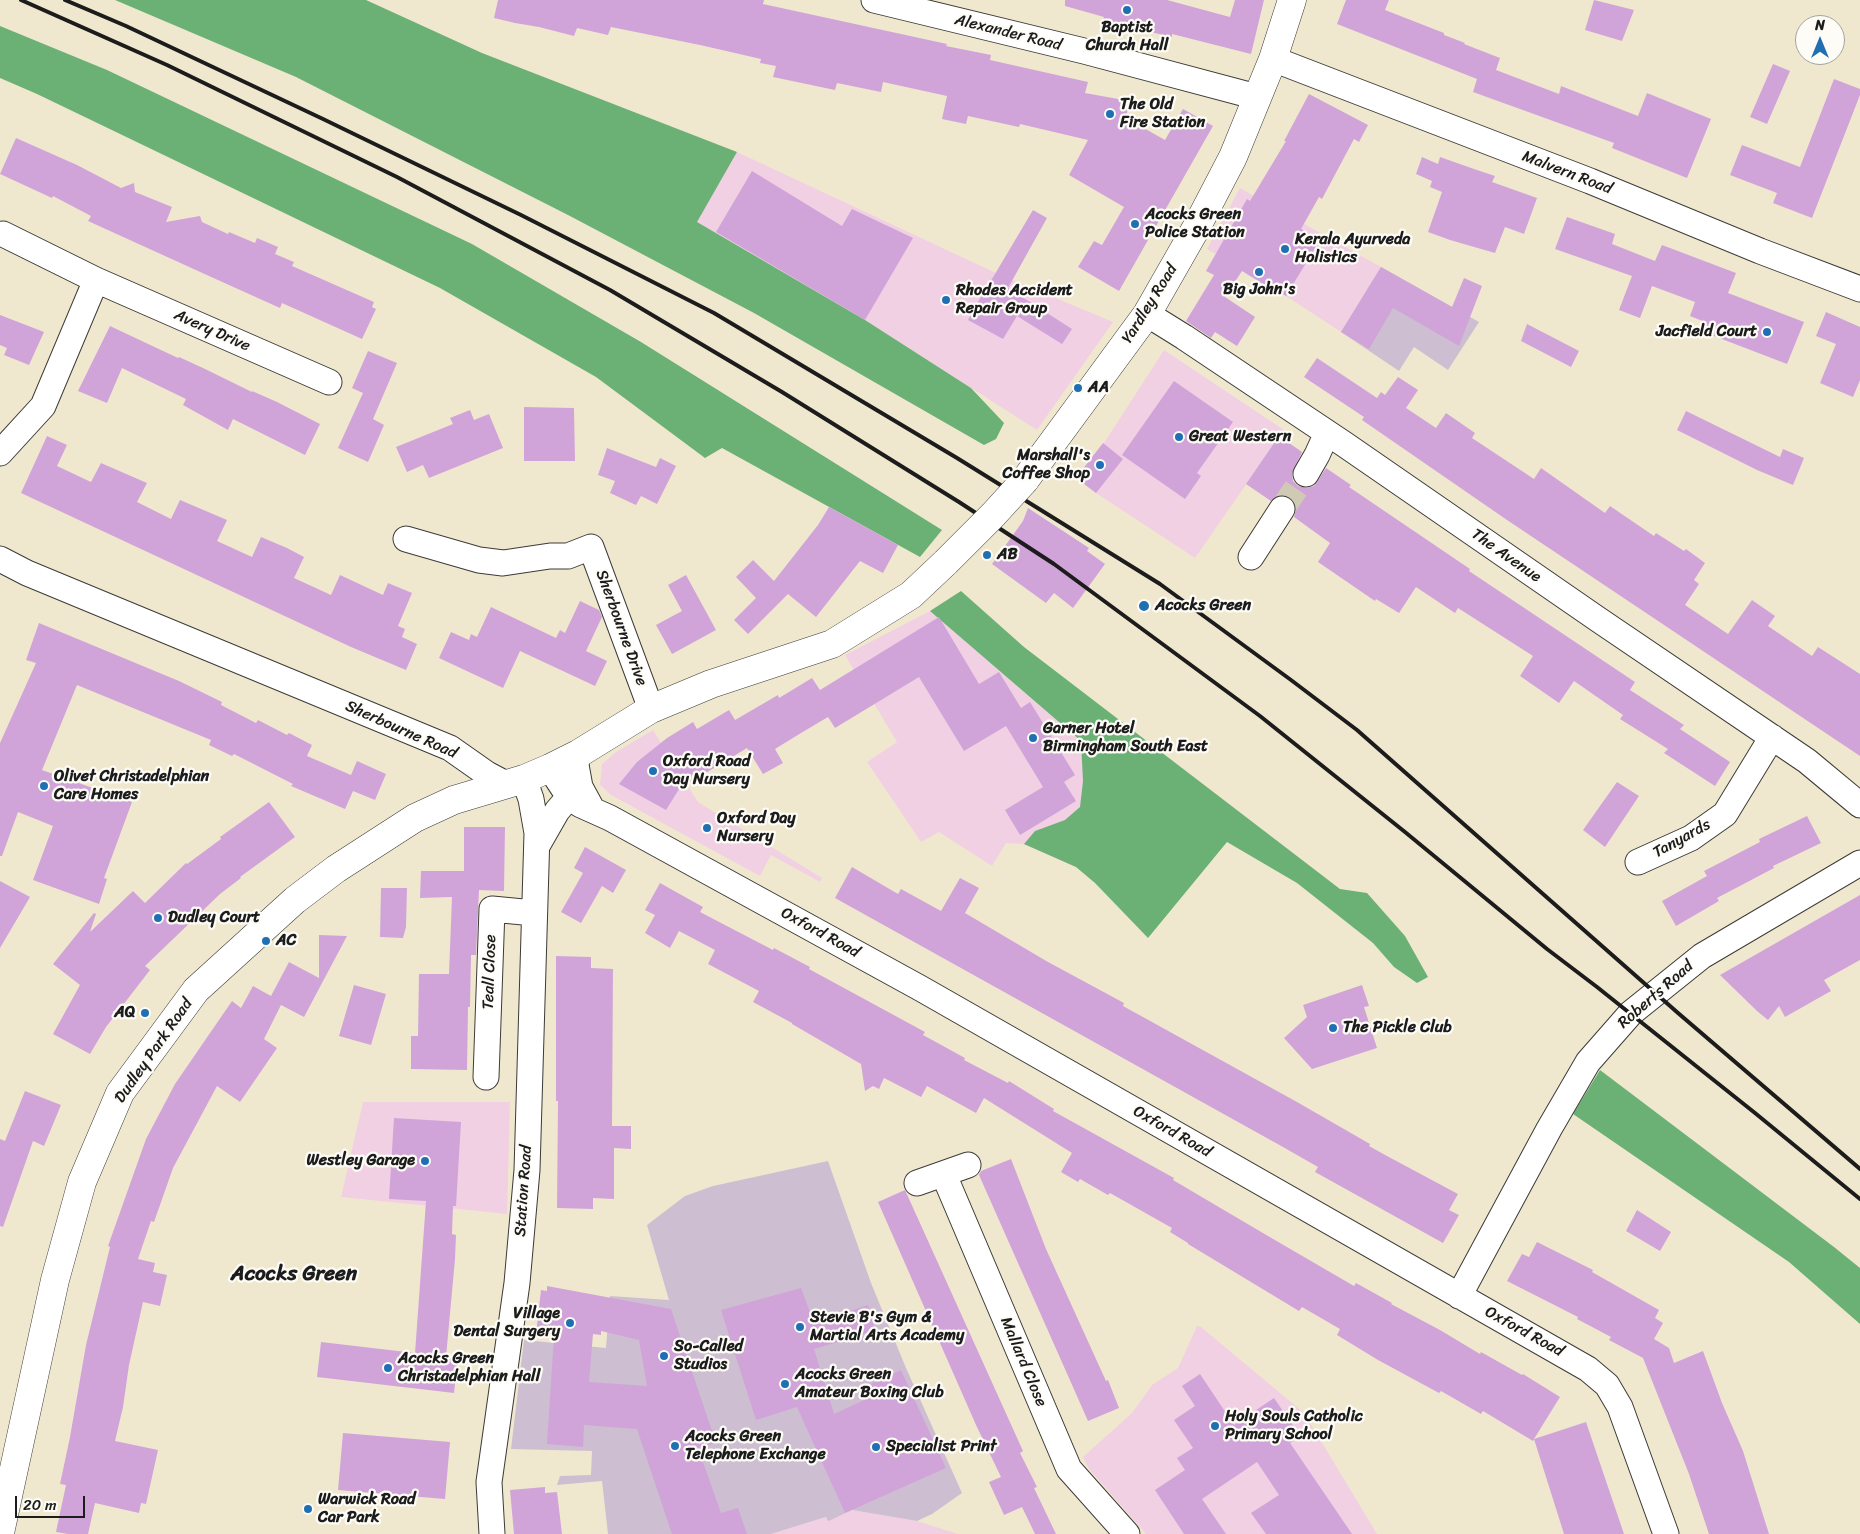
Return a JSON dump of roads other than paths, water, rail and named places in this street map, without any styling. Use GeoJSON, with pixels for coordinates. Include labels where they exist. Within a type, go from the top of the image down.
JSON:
{"type":"FeatureCollection","features":[{"type":"Feature","properties":{"kind":"main road","name":"Yardley Road"},"geometry":{"type":"LineString","coordinates":[[651,709],[711,684],[832,644],[911,594],[993,515],[1025,480],[1147,314],[1195,230],[1232,157],[1258,97],[1273,59],[1292,0]]}},
{"type":"Feature","properties":{"kind":"main road"},"geometry":{"type":"LineString","coordinates":[[515,781],[550,768],[578,754],[651,709]]}},
{"type":"Feature","properties":{"kind":"main road","name":"Dudley Park Road"},"geometry":{"type":"LineString","coordinates":[[0,1533],[55,1280],[82,1182],[120,1093],[196,990],[295,900],[336,869],[415,818],[454,800],[515,781]]}},
{"type":"Feature","properties":{"kind":"street","name":"Alexander Road"},"geometry":{"type":"LineString","coordinates":[[874,0],[1258,97]]}},
{"type":"Feature","properties":{"kind":"street","name":"Malvern Road"},"geometry":{"type":"LineString","coordinates":[[1273,59],[1860,289]]}},
{"type":"Feature","properties":{"kind":"street","name":"Avery Drive"},"geometry":{"type":"LineString","coordinates":[[3,234],[96,280],[329,382]]}},
{"type":"Feature","properties":{"kind":"street"},"geometry":{"type":"LineString","coordinates":[[0,453],[43,406],[96,280]]}},
{"type":"Feature","properties":{"kind":"street","name":"The Avenue"},"geometry":{"type":"LineString","coordinates":[[1147,314],[1327,433],[1807,761],[1860,805]]}},
{"type":"Feature","properties":{"kind":"street"},"geometry":{"type":"LineString","coordinates":[[1306,474],[1318,455],[1327,433]]}},
{"type":"Feature","properties":{"kind":"street"},"geometry":{"type":"LineString","coordinates":[[1252,557],[1282,508]]}},
{"type":"Feature","properties":{"kind":"street","name":"Sherbourne Drive"},"geometry":{"type":"LineString","coordinates":[[406,539],[479,560],[503,563],[550,556],[568,556],[591,547],[651,709]]}},
{"type":"Feature","properties":{"kind":"street","name":"Sherbourne Road"},"geometry":{"type":"LineString","coordinates":[[0,559],[27,573],[450,748],[487,774],[515,781]]}},
{"type":"Feature","properties":{"kind":"street","name":"Tanyards"},"geometry":{"type":"LineString","coordinates":[[1638,862],[1690,838],[1725,814],[1772,738]]}},
{"type":"Feature","properties":{"kind":"street"},"geometry":{"type":"LineString","coordinates":[[578,754],[576,765],[580,787],[592,809]]}},
{"type":"Feature","properties":{"kind":"street","name":"Oxford Road"},"geometry":{"type":"LineString","coordinates":[[550,768],[569,797],[920,988],[1588,1368],[1607,1385],[1620,1407],[1666,1534]]}},
{"type":"Feature","properties":{"kind":"street","name":"Station Road"},"geometry":{"type":"LineString","coordinates":[[492,1534],[489,1482],[516,1283],[527,1170],[537,846],[537,832],[531,799],[515,781]]}},
{"type":"Feature","properties":{"kind":"street","name":"Station Road"},"geometry":{"type":"LineString","coordinates":[[537,846],[557,811],[569,797]]}},
{"type":"Feature","properties":{"kind":"street","name":"Roberts Road"},"geometry":{"type":"LineString","coordinates":[[1460,1296],[1549,1129],[1588,1062],[1630,1013],[1702,956],[1860,864]]}},
{"type":"Feature","properties":{"kind":"street","name":"Teall Close"},"geometry":{"type":"LineString","coordinates":[[486,1077],[492,909],[534,913]]}},
{"type":"Feature","properties":{"kind":"street"},"geometry":{"type":"LineString","coordinates":[[918,1183],[968,1165]]}},
{"type":"Feature","properties":{"kind":"street","name":"Mallard Close"},"geometry":{"type":"LineString","coordinates":[[944,1174],[1069,1469],[1127,1534]]}},
{"type":"Feature","properties":{"kind":"tunnel"},"geometry":{"type":"LineString","coordinates":[[1282,509],[1306,474]]}},
{"type":"Feature","properties":{"kind":"railway"},"geometry":{"type":"LineString","coordinates":[[21,0],[167,65],[397,177],[610,290],[782,392],[959,502],[1054,564],[1260,716],[1547,949],[1755,1113],[1860,1199]]}},
{"type":"Feature","properties":{"kind":"railway"},"geometry":{"type":"LineString","coordinates":[[65,0],[126,26],[323,119],[521,215],[714,313],[957,458],[1160,584],[1357,730],[1678,1013],[1860,1169]]}},
{"type":"Feature","properties":{"kind":"place","name":"Baptist Church Hall"},"geometry":{"type":"Point","coordinates":[1127,10]}},
{"type":"Feature","properties":{"kind":"place","name":"The Old Fire Station"},"geometry":{"type":"Point","coordinates":[1110,114]}},
{"type":"Feature","properties":{"kind":"place","name":"Acocks Green Police Station"},"geometry":{"type":"Point","coordinates":[1135,224]}},
{"type":"Feature","properties":{"kind":"place","name":"Kerala Ayurveda Holistics"},"geometry":{"type":"Point","coordinates":[1285,249]}},
{"type":"Feature","properties":{"kind":"place","name":"Big John's"},"geometry":{"type":"Point","coordinates":[1259,272]}},
{"type":"Feature","properties":{"kind":"place","name":"Rhodes Accident Repair Group"},"geometry":{"type":"Point","coordinates":[946,300]}},
{"type":"Feature","properties":{"kind":"place","name":"Jacfield Court"},"geometry":{"type":"Point","coordinates":[1767,332]}},
{"type":"Feature","properties":{"kind":"place","name":"AA"},"geometry":{"type":"Point","coordinates":[1078,388]}},
{"type":"Feature","properties":{"kind":"place","name":"Great Western"},"geometry":{"type":"Point","coordinates":[1179,437]}},
{"type":"Feature","properties":{"kind":"place","name":"Marshall's Coffee Shop"},"geometry":{"type":"Point","coordinates":[1100,465]}},
{"type":"Feature","properties":{"kind":"place","name":"AB"},"geometry":{"type":"Point","coordinates":[987,555]}},
{"type":"Feature","properties":{"kind":"place","name":"Acocks Green"},"geometry":{"type":"Point","coordinates":[1144,606]}},
{"type":"Feature","properties":{"kind":"place","name":"Garner Hotel Birmingham South East"},"geometry":{"type":"Point","coordinates":[1033,738]}},
{"type":"Feature","properties":{"kind":"place","name":"Oxford Road Day Nursery"},"geometry":{"type":"Point","coordinates":[653,771]}},
{"type":"Feature","properties":{"kind":"place","name":"Olivet Christadelphian Care Homes"},"geometry":{"type":"Point","coordinates":[44,786]}},
{"type":"Feature","properties":{"kind":"place","name":"Oxford Day Nursery"},"geometry":{"type":"Point","coordinates":[707,828]}},
{"type":"Feature","properties":{"kind":"place","name":"Dudley Court"},"geometry":{"type":"Point","coordinates":[158,918]}},
{"type":"Feature","properties":{"kind":"place","name":"AC"},"geometry":{"type":"Point","coordinates":[266,941]}},
{"type":"Feature","properties":{"kind":"place","name":"AQ"},"geometry":{"type":"Point","coordinates":[145,1013]}},
{"type":"Feature","properties":{"kind":"place","name":"The Pickle Club"},"geometry":{"type":"Point","coordinates":[1333,1028]}},
{"type":"Feature","properties":{"kind":"place","name":"Westley Garage"},"geometry":{"type":"Point","coordinates":[425,1161]}},
{"type":"Feature","properties":{"kind":"place","name":"Village Dental Surgery"},"geometry":{"type":"Point","coordinates":[570,1323]}},
{"type":"Feature","properties":{"kind":"place","name":"Stevie B's Gym & Martial Arts Academy"},"geometry":{"type":"Point","coordinates":[800,1327]}},
{"type":"Feature","properties":{"kind":"place","name":"So-Called Studios"},"geometry":{"type":"Point","coordinates":[664,1356]}},
{"type":"Feature","properties":{"kind":"place","name":"Acocks Green Christadelphian Hall"},"geometry":{"type":"Point","coordinates":[388,1368]}},
{"type":"Feature","properties":{"kind":"place","name":"Acocks Green Amateur Boxing Club"},"geometry":{"type":"Point","coordinates":[785,1384]}},
{"type":"Feature","properties":{"kind":"place","name":"Holy Souls Catholic Primary School"},"geometry":{"type":"Point","coordinates":[1215,1426]}},
{"type":"Feature","properties":{"kind":"place","name":"Acocks Green Telephone Exchange"},"geometry":{"type":"Point","coordinates":[675,1446]}},
{"type":"Feature","properties":{"kind":"place","name":"Specialist Print"},"geometry":{"type":"Point","coordinates":[876,1447]}},
{"type":"Feature","properties":{"kind":"place","name":"Warwick Road Car Park"},"geometry":{"type":"Point","coordinates":[308,1509]}},
{"type":"Feature","properties":{"kind":"district","name":"Acocks Green"},"geometry":{"type":"Point","coordinates":[294,1275]}}]}
